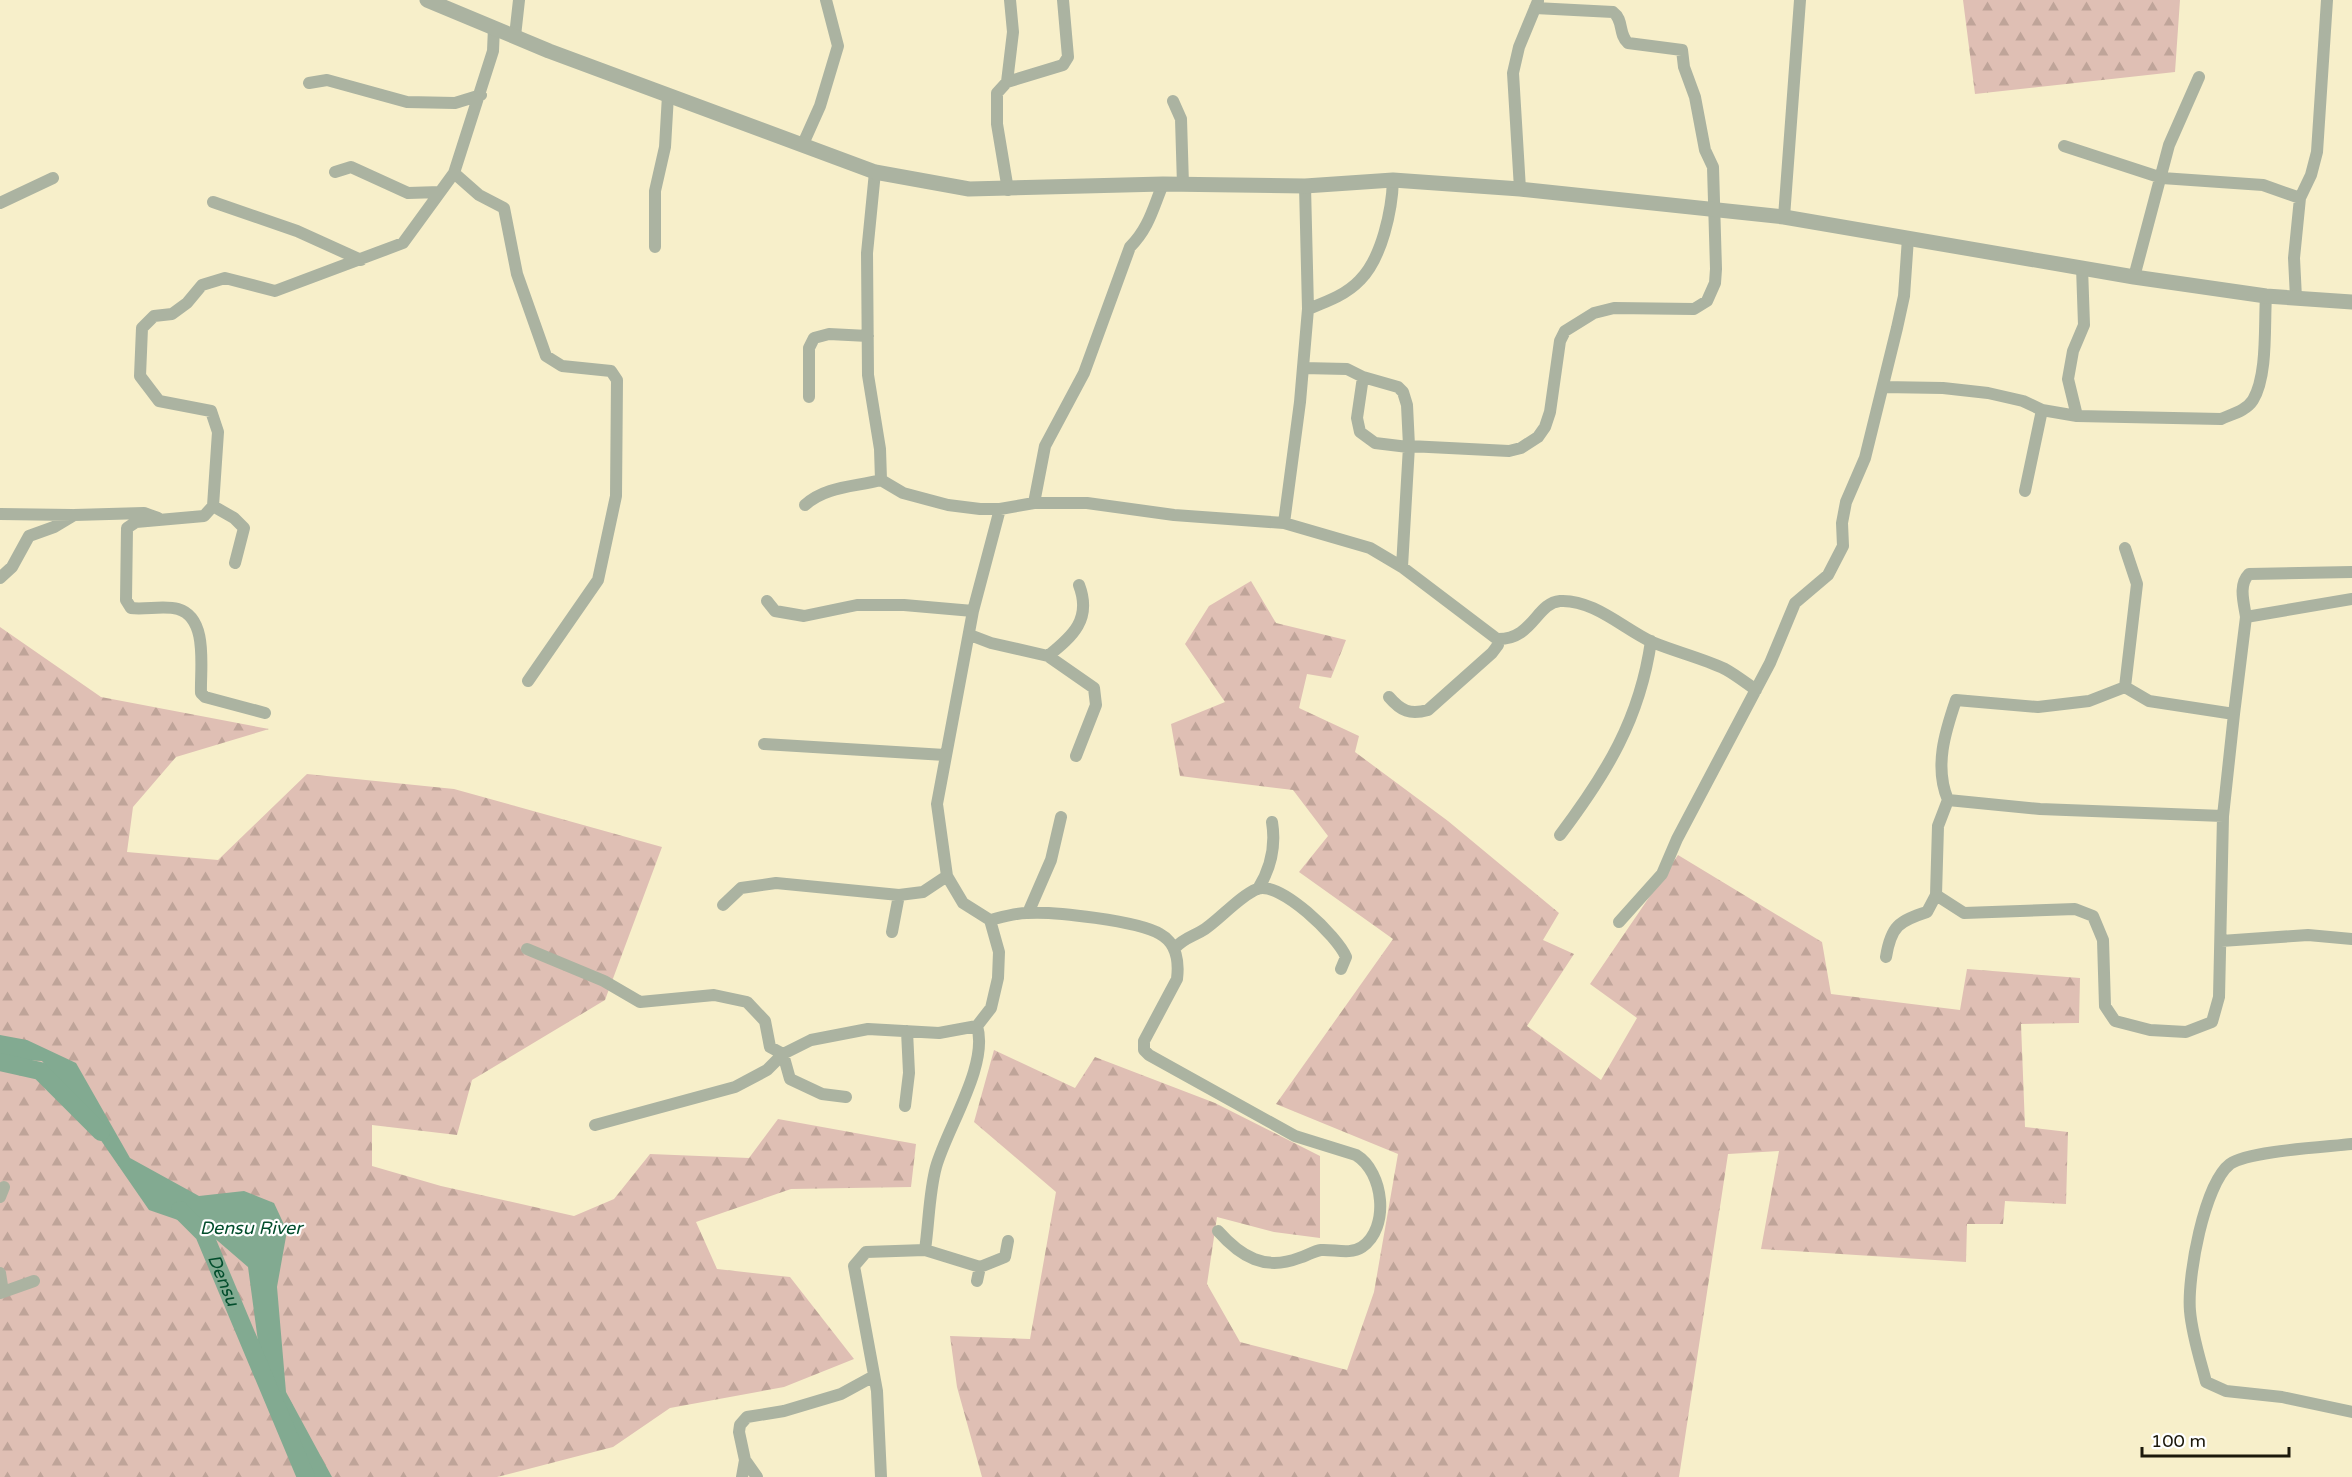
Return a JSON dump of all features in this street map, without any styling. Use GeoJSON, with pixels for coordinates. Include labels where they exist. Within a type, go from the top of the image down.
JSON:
{"type":"FeatureCollection","features":[{"type":"Feature","properties":{"kind":"street"},"geometry":{"type":"LineString","coordinates":[[427,0],[549,51],[875,172],[969,189],[1008,190],[1163,184],[1305,186],[1393,180],[1520,189],[1784,217],[2134,277],[2266,296],[2352,302]]}},
{"type":"Feature","properties":{"kind":"street"},"geometry":{"type":"LineString","coordinates":[[515,36],[519,0]]}},
{"type":"Feature","properties":{"kind":"street"},"geometry":{"type":"LineString","coordinates":[[802,144],[820,106],[838,46],[826,0]]}},
{"type":"Feature","properties":{"kind":"street"},"geometry":{"type":"LineString","coordinates":[[1008,190],[997,124],[997,93],[1007,81],[1013,32],[1010,0]]}},
{"type":"Feature","properties":{"kind":"street"},"geometry":{"type":"LineString","coordinates":[[1007,81],[1063,65],[1068,57],[1063,0]]}},
{"type":"Feature","properties":{"kind":"street"},"geometry":{"type":"LineString","coordinates":[[1784,217],[1800,0]]}},
{"type":"Feature","properties":{"kind":"street"},"geometry":{"type":"LineString","coordinates":[[2296,298],[2294,258],[2300,198],[2311,176],[2317,152],[2327,0]]}},
{"type":"Feature","properties":{"kind":"street"},"geometry":{"type":"LineString","coordinates":[[1363,377],[1357,418],[1360,432],[1376,443],[1509,451],[1530,444],[1545,427],[1550,412],[1557,354],[1565,331],[1594,313],[1614,308],[1694,309],[1707,301],[1715,283],[1717,210],[1713,167],[1705,150],[1695,97],[1684,67],[1682,50],[1628,44],[1623,37],[1619,18],[1612,12],[1537,4],[1519,47],[1513,73],[1520,189]]}},
{"type":"Feature","properties":{"kind":"street"},"geometry":{"type":"LineString","coordinates":[[265,712],[205,697],[201,693],[199,632],[191,617],[177,609],[131,608],[126,600],[127,528],[136,522],[204,516],[213,506],[218,432],[211,411],[159,402],[141,376],[142,328],[154,316],[172,315],[187,303],[201,285],[225,278],[275,291],[403,243],[454,173],[481,95],[493,51],[494,27]]}},
{"type":"Feature","properties":{"kind":"street"},"geometry":{"type":"LineString","coordinates":[[2134,277],[2169,145],[2199,77]]}},
{"type":"Feature","properties":{"kind":"street"},"geometry":{"type":"LineString","coordinates":[[309,83],[327,80],[407,102],[455,103],[481,95]]}},
{"type":"Feature","properties":{"kind":"street"},"geometry":{"type":"LineString","coordinates":[[655,247],[655,191],[664,147],[668,95]]}},
{"type":"Feature","properties":{"kind":"street"},"geometry":{"type":"LineString","coordinates":[[1173,101],[1181,119],[1183,185]]}},
{"type":"Feature","properties":{"kind":"street"},"geometry":{"type":"LineString","coordinates":[[2064,146],[2162,178],[2263,185],[2300,198]]}},
{"type":"Feature","properties":{"kind":"street"},"geometry":{"type":"LineString","coordinates":[[335,172],[351,166],[408,193],[440,192]]}},
{"type":"Feature","properties":{"kind":"street"},"geometry":{"type":"LineString","coordinates":[[875,172],[867,253],[868,375],[880,449],[881,480]]}},
{"type":"Feature","properties":{"kind":"street"},"geometry":{"type":"LineString","coordinates":[[454,173],[480,195],[504,207],[517,274],[546,356],[562,366],[611,371],[616,380],[616,496],[598,579],[528,681]]}},
{"type":"Feature","properties":{"kind":"street"},"geometry":{"type":"LineString","coordinates":[[0,203],[53,178]]}},
{"type":"Feature","properties":{"kind":"street"},"geometry":{"type":"LineString","coordinates":[[1308,309],[1340,296],[1362,279],[1387,228],[1392,209],[1393,180]]}},
{"type":"Feature","properties":{"kind":"street"},"geometry":{"type":"LineString","coordinates":[[1034,503],[1045,446],[1084,373],[1130,247],[1143,234],[1151,219],[1163,184]]}},
{"type":"Feature","properties":{"kind":"street"},"geometry":{"type":"LineString","coordinates":[[1284,523],[1308,309],[1305,186]]}},
{"type":"Feature","properties":{"kind":"street"},"geometry":{"type":"LineString","coordinates":[[213,202],[297,231],[361,260]]}},
{"type":"Feature","properties":{"kind":"street"},"geometry":{"type":"LineString","coordinates":[[1619,922],[1662,874],[1677,839],[1756,690],[1795,603],[1828,575],[1843,546],[1842,523],[1846,502],[1865,458],[1904,296],[1908,238]]}},
{"type":"Feature","properties":{"kind":"street"},"geometry":{"type":"LineString","coordinates":[[2077,416],[2068,369],[2084,325],[2082,267]]}},
{"type":"Feature","properties":{"kind":"street"},"geometry":{"type":"LineString","coordinates":[[1882,387],[1943,388],[1988,393],[2023,400],[2042,410],[2077,416],[2221,418],[2240,412],[2253,400],[2261,374],[2266,296]]}},
{"type":"Feature","properties":{"kind":"street"},"geometry":{"type":"LineString","coordinates":[[808,397],[809,348],[814,338],[829,334],[868,336]]}},
{"type":"Feature","properties":{"kind":"street"},"geometry":{"type":"LineString","coordinates":[[1303,368],[1347,369],[1363,377],[1386,383],[1403,392],[1407,405],[1409,446],[1402,567]]}},
{"type":"Feature","properties":{"kind":"street"},"geometry":{"type":"LineString","coordinates":[[2025,491],[2042,410]]}},
{"type":"Feature","properties":{"kind":"street"},"geometry":{"type":"LineString","coordinates":[[805,505],[815,496],[881,480],[903,493],[948,505],[1000,509],[1034,503],[1087,503],[1174,515],[1284,523],[1370,548],[1402,567],[1497,639],[1511,639],[1523,632],[1551,603],[1562,601],[1587,606],[1651,641],[1726,670],[1756,690]]}},
{"type":"Feature","properties":{"kind":"street"},"geometry":{"type":"LineString","coordinates":[[213,506],[234,518],[244,528],[235,563]]}},
{"type":"Feature","properties":{"kind":"street"},"geometry":{"type":"LineString","coordinates":[[595,1125],[735,1088],[767,1070],[783,1054],[811,1040],[868,1029],[939,1033],[977,1026],[991,1008],[998,978],[999,952],[990,920],[963,903],[947,876],[937,804],[974,611],[1000,509]]}},
{"type":"Feature","properties":{"kind":"street"},"geometry":{"type":"LineString","coordinates":[[0,514],[144,513],[162,520]]}},
{"type":"Feature","properties":{"kind":"street"},"geometry":{"type":"LineString","coordinates":[[0,578],[12,567],[29,536],[54,527],[74,515]]}},
{"type":"Feature","properties":{"kind":"street"},"geometry":{"type":"LineString","coordinates":[[2125,548],[2137,584],[2125,687]]}},
{"type":"Feature","properties":{"kind":"street"},"geometry":{"type":"LineString","coordinates":[[1936,895],[1964,913],[2075,909],[2093,916],[2103,940],[2105,1006],[2115,1021],[2150,1030],[2186,1032],[2212,1022],[2219,997],[2223,816],[2246,617],[2242,590],[2244,579],[2249,574],[2352,573]]}},
{"type":"Feature","properties":{"kind":"street"},"geometry":{"type":"LineString","coordinates":[[1048,656],[1073,636],[1078,626],[1082,616],[1083,597],[1079,585]]}},
{"type":"Feature","properties":{"kind":"street"},"geometry":{"type":"LineString","coordinates":[[2246,617],[2352,599]]}},
{"type":"Feature","properties":{"kind":"street"},"geometry":{"type":"LineString","coordinates":[[767,601],[775,611],[804,616],[857,604],[904,604],[974,611]]}},
{"type":"Feature","properties":{"kind":"street"},"geometry":{"type":"LineString","coordinates":[[970,635],[991,643],[1048,656],[1094,688],[1096,705],[1076,756]]}},
{"type":"Feature","properties":{"kind":"street"},"geometry":{"type":"LineString","coordinates":[[1389,697],[1404,712],[1417,713],[1428,710],[1492,653],[1498,645],[1497,639]]}},
{"type":"Feature","properties":{"kind":"street"},"geometry":{"type":"LineString","coordinates":[[1560,836],[1606,773],[1623,738],[1645,679],[1651,641]]}},
{"type":"Feature","properties":{"kind":"street"},"geometry":{"type":"LineString","coordinates":[[2125,687],[2149,701],[2234,714]]}},
{"type":"Feature","properties":{"kind":"street"},"geometry":{"type":"LineString","coordinates":[[1886,957],[1890,935],[1904,919],[1928,912],[1936,895],[1938,826],[1948,800],[1944,789],[1941,760],[1947,726],[1956,699],[2038,707],[2089,701],[2125,687]]}},
{"type":"Feature","properties":{"kind":"street"},"geometry":{"type":"LineString","coordinates":[[764,744],[945,755]]}},
{"type":"Feature","properties":{"kind":"street"},"geometry":{"type":"LineString","coordinates":[[1948,800],[2040,809],[2223,816]]}},
{"type":"Feature","properties":{"kind":"street"},"geometry":{"type":"LineString","coordinates":[[1028,913],[1051,860],[1061,817]]}},
{"type":"Feature","properties":{"kind":"street"},"geometry":{"type":"LineString","coordinates":[[1175,948],[1185,938],[1205,929],[1258,889],[1271,859],[1274,836],[1272,822]]}},
{"type":"Feature","properties":{"kind":"street"},"geometry":{"type":"LineString","coordinates":[[723,905],[741,888],[776,883],[899,895],[923,892],[947,876]]}},
{"type":"Feature","properties":{"kind":"street"},"geometry":{"type":"LineString","coordinates":[[1258,889],[1269,888],[1284,896],[1317,921],[1343,950],[1346,957],[1341,969]]}},
{"type":"Feature","properties":{"kind":"street"},"geometry":{"type":"LineString","coordinates":[[892,932],[899,895]]}},
{"type":"Feature","properties":{"kind":"street"},"geometry":{"type":"LineString","coordinates":[[990,920],[1028,913],[1133,926],[1161,934],[1175,948],[1177,979],[1144,1041],[1144,1050],[1149,1055],[1295,1136],[1356,1155],[1365,1160],[1374,1172],[1379,1187],[1381,1203],[1378,1218],[1363,1246],[1353,1251],[1320,1250],[1283,1262],[1264,1262],[1244,1256],[1218,1232]]}},
{"type":"Feature","properties":{"kind":"street"},"geometry":{"type":"LineString","coordinates":[[2221,941],[2308,935],[2352,939]]}},
{"type":"Feature","properties":{"kind":"street"},"geometry":{"type":"LineString","coordinates":[[527,949],[604,981],[640,1002],[714,995],[747,1002],[765,1021],[771,1047],[783,1054],[790,1079],[822,1094],[846,1096]]}},
{"type":"Feature","properties":{"kind":"street"},"geometry":{"type":"LineString","coordinates":[[926,1250],[934,1176],[974,1069],[980,1037],[977,1026]]}},
{"type":"Feature","properties":{"kind":"street"},"geometry":{"type":"LineString","coordinates":[[905,1106],[909,1073],[907,1030]]}},
{"type":"Feature","properties":{"kind":"street"},"geometry":{"type":"LineString","coordinates":[[2352,1144],[2251,1156],[2231,1163],[2210,1192],[2189,1292],[2190,1312],[2206,1382],[2226,1391],[2282,1397],[2352,1412]]}},
{"type":"Feature","properties":{"kind":"street"},"geometry":{"type":"LineString","coordinates":[[881,1477],[877,1391],[854,1266],[866,1252],[926,1250],[980,1267],[1005,1257],[1008,1241]]}},
{"type":"Feature","properties":{"kind":"street"},"geometry":{"type":"LineString","coordinates":[[977,1281],[980,1267]]}},
{"type":"Feature","properties":{"kind":"street"},"geometry":{"type":"LineString","coordinates":[[0,1274],[2,1292],[34,1281]]}},
{"type":"Feature","properties":{"kind":"street"},"geometry":{"type":"LineString","coordinates":[[742,1477],[745,1460],[739,1432],[740,1425],[747,1418],[784,1411],[841,1394],[874,1376]]}},
{"type":"Feature","properties":{"kind":"street"},"geometry":{"type":"LineString","coordinates":[[745,1460],[757,1477]]}},
{"type":"Feature","properties":{"kind":"green space"},"geometry":{"type":"Polygon","coordinates":[[[1963,0],[2180,0],[2175,72],[1975,94],[1963,0]]]}},
{"type":"Feature","properties":{"kind":"green space"},"geometry":{"type":"Polygon","coordinates":[[[1251,581],[1276,623],[1346,640],[1331,678],[1307,674],[1299,708],[1359,736],[1355,752],[1448,821],[1559,913],[1543,940],[1574,954],[1527,1026],[1601,1080],[1637,1018],[1590,984],[1678,855],[1822,942],[1831,994],[1960,1010],[1967,969],[2080,978],[2079,1023],[2021,1024],[2025,1127],[2068,1132],[2066,1204],[2005,1201],[2003,1224],[1967,1224],[1966,1262],[1761,1249],[1779,1151],[1728,1154],[1679,1477],[982,1477],[957,1387],[950,1336],[1030,1339],[1056,1192],[974,1122],[994,1050],[1075,1088],[1095,1057],[1215,1103],[1320,1156],[1320,1238],[1274,1232],[1217,1217],[1207,1284],[1240,1342],[1347,1370],[1374,1292],[1398,1154],[1276,1104],[1393,939],[1299,872],[1328,836],[1293,790],[1180,776],[1171,724],[1225,702],[1185,644],[1209,606],[1251,581]]]}},
{"type":"Feature","properties":{"kind":"green space"},"geometry":{"type":"Polygon","coordinates":[[[0,627],[101,697],[269,729],[176,757],[133,807],[127,852],[218,860],[307,774],[454,789],[662,847],[605,1000],[472,1080],[457,1135],[372,1125],[372,1166],[441,1186],[574,1216],[614,1199],[650,1154],[749,1158],[778,1119],[916,1144],[911,1187],[791,1189],[696,1222],[717,1269],[790,1277],[854,1359],[784,1387],[670,1408],[613,1447],[497,1477],[0,1477],[0,627]]]}},
{"type":"Feature","properties":{"kind":"water","name":"Densu River"},"geometry":{"type":"Polygon","coordinates":[[[0,1035],[27,1040],[76,1063],[130,1158],[199,1196],[244,1191],[274,1203],[287,1231],[277,1287],[286,1392],[332,1477],[309,1477],[291,1435],[264,1386],[248,1267],[204,1229],[149,1210],[71,1097],[42,1061],[0,1058],[0,1035]]]}},
{"type":"Feature","properties":{"kind":"waterway","name":"Densu"},"geometry":{"type":"LineString","coordinates":[[0,1062],[40,1071],[101,1132]]}},
{"type":"Feature","properties":{"kind":"waterway","name":"Densu"},"geometry":{"type":"LineString","coordinates":[[180,1210],[204,1234],[306,1477]]}}]}
